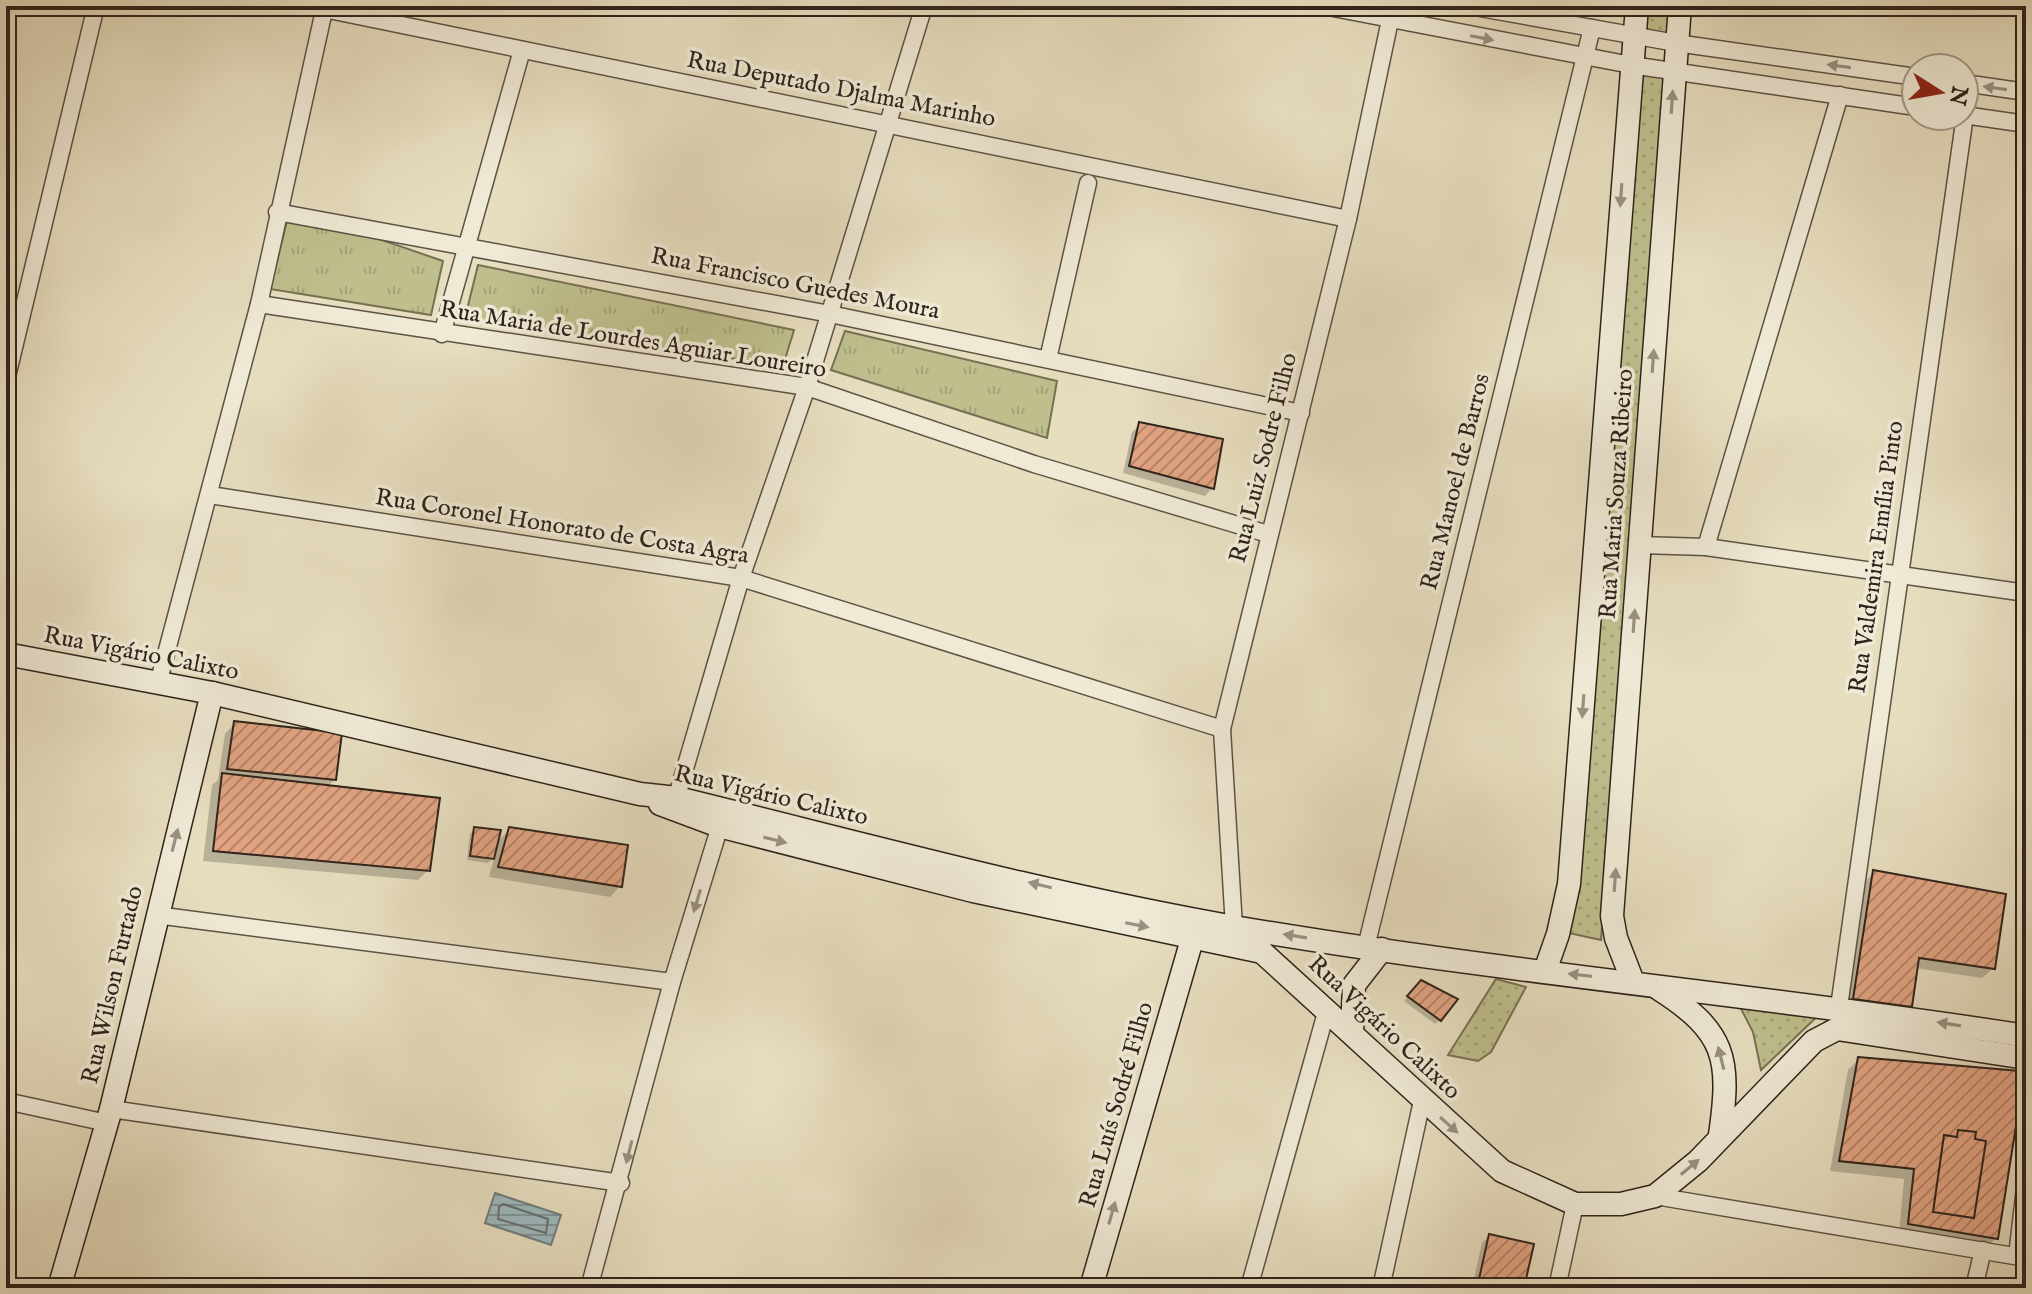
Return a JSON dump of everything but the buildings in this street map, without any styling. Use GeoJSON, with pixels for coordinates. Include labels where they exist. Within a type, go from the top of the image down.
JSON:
{"type":"FeatureCollection","features":[{"type":"Feature","properties":{"kind":"main road","name":"Rua Maria Souza Ribeiro"},"geometry":{"type":"LineString","coordinates":[[1545,971],[1558,934],[1569,884],[1637,6]]}},
{"type":"Feature","properties":{"kind":"main road","name":"Rua Maria Souza Ribeiro"},"geometry":{"type":"LineString","coordinates":[[1643,984],[1616,938],[1612,916],[1680,6]]}},
{"type":"Feature","properties":{"kind":"main road","name":"Rua Vigário Calixto"},"geometry":{"type":"LineString","coordinates":[[6,654],[212,693],[640,794],[973,891],[1262,952],[1502,1171],[1575,1204],[1621,1204],[1655,1196],[1698,1161],[1814,1041],[1837,1029],[2026,1058]]}},
{"type":"Feature","properties":{"kind":"main road","name":"Rua Wilson Furtado"},"geometry":{"type":"LineString","coordinates":[[59,1288],[109,1116],[212,693]]}},
{"type":"Feature","properties":{"kind":"main road","name":"Rua Vigário Calixto"},"geometry":{"type":"LineString","coordinates":[[722,818],[1234,927],[1643,984],[1839,1007],[2026,1036]]}},
{"type":"Feature","properties":{"kind":"main road","name":"Rua Luís Sodré Filho"},"geometry":{"type":"LineString","coordinates":[[1091,1288],[1193,936]]}},
{"type":"Feature","properties":{"kind":"main road"},"geometry":{"type":"LineString","coordinates":[[1352,1033],[1354,985],[1374,948]]}},
{"type":"Feature","properties":{"kind":"main road"},"geometry":{"type":"LineString","coordinates":[[1643,984],[1690,1009],[1712,1031],[1723,1058],[1726,1096],[1720,1135]]}},
{"type":"Feature","properties":{"kind":"street"},"geometry":{"type":"LineString","coordinates":[[6,381],[96,6]]}},
{"type":"Feature","properties":{"kind":"street"},"geometry":{"type":"LineString","coordinates":[[675,805],[741,578],[807,387],[924,6]]}},
{"type":"Feature","properties":{"kind":"street"},"geometry":{"type":"LineString","coordinates":[[1323,6],[1391,13],[1631,65],[1900,104]]}},
{"type":"Feature","properties":{"kind":"street"},"geometry":{"type":"LineString","coordinates":[[1469,6],[1676,43],[1900,75]]}},
{"type":"Feature","properties":{"kind":"street"},"geometry":{"type":"LineString","coordinates":[[158,684],[259,304],[277,212],[325,8]]}},
{"type":"Feature","properties":{"kind":"street","name":"Rua Deputado Djalma Marinho"},"geometry":{"type":"LineString","coordinates":[[325,8],[1348,219]]}},
{"type":"Feature","properties":{"kind":"street","name":"Rua Luiz Sodre Filho"},"geometry":{"type":"LineString","coordinates":[[1234,927],[1222,729],[1348,219],[1391,13]]}},
{"type":"Feature","properties":{"kind":"street","name":"Rua Manoel de Barros"},"geometry":{"type":"LineString","coordinates":[[1374,948],[1592,28]]}},
{"type":"Feature","properties":{"kind":"street"},"geometry":{"type":"LineString","coordinates":[[442,334],[522,50]]}},
{"type":"Feature","properties":{"kind":"street"},"geometry":{"type":"LineString","coordinates":[[1980,85],[2026,92]]}},
{"type":"Feature","properties":{"kind":"street"},"geometry":{"type":"LineString","coordinates":[[1706,547],[1840,95]]}},
{"type":"Feature","properties":{"kind":"street"},"geometry":{"type":"LineString","coordinates":[[1980,117],[2026,124]]}},
{"type":"Feature","properties":{"kind":"street","name":"Rua Valdemira Emília Pinto"},"geometry":{"type":"LineString","coordinates":[[1839,1007],[1962,132]]}},
{"type":"Feature","properties":{"kind":"street"},"geometry":{"type":"LineString","coordinates":[[1048,359],[1088,183]]}},
{"type":"Feature","properties":{"kind":"street","name":"Rua Francisco Guedes Moura"},"geometry":{"type":"LineString","coordinates":[[277,212],[830,314],[1301,413]]}},
{"type":"Feature","properties":{"kind":"street","name":"Rua Maria de Lourdes Aguiar Loureiro"},"geometry":{"type":"LineString","coordinates":[[259,304],[807,387],[1034,464],[1268,534]]}},
{"type":"Feature","properties":{"kind":"street","name":"Rua Coronel Honorato de Costa Agra"},"geometry":{"type":"LineString","coordinates":[[210,495],[741,578],[1222,729]]}},
{"type":"Feature","properties":{"kind":"street"},"geometry":{"type":"LineString","coordinates":[[1640,545],[1706,547],[2026,593]]}},
{"type":"Feature","properties":{"kind":"street"},"geometry":{"type":"LineString","coordinates":[[589,1288],[621,1183],[672,982],[722,818]]}},
{"type":"Feature","properties":{"kind":"street"},"geometry":{"type":"LineString","coordinates":[[156,915],[672,982]]}},
{"type":"Feature","properties":{"kind":"street"},"geometry":{"type":"LineString","coordinates":[[1249,1288],[1327,1009]]}},
{"type":"Feature","properties":{"kind":"street"},"geometry":{"type":"LineString","coordinates":[[6,1101],[621,1183]]}},
{"type":"Feature","properties":{"kind":"street"},"geometry":{"type":"LineString","coordinates":[[1381,1288],[1422,1101]]}},
{"type":"Feature","properties":{"kind":"street"},"geometry":{"type":"LineString","coordinates":[[1655,1196],[2022,1257],[2026,1179]]}},
{"type":"Feature","properties":{"kind":"street"},"geometry":{"type":"LineString","coordinates":[[1557,1288],[1575,1204]]}},
{"type":"Feature","properties":{"kind":"street"},"geometry":{"type":"LineString","coordinates":[[1974,1288],[1983,1250]]}},
{"type":"Feature","properties":{"kind":"green space"},"geometry":{"type":"Polygon","coordinates":[[[1644,6],[1672,6],[1670,35],[1642,28],[1644,6]]]}},
{"type":"Feature","properties":{"kind":"green space"},"geometry":{"type":"Polygon","coordinates":[[[1637,74],[1666,76],[1601,940],[1564,932],[1637,74]]]}},
{"type":"Feature","properties":{"kind":"green space"},"geometry":{"type":"Polygon","coordinates":[[[287,221],[379,239],[443,261],[431,315],[270,289],[287,221]]]}},
{"type":"Feature","properties":{"kind":"green space"},"geometry":{"type":"Polygon","coordinates":[[[478,265],[794,330],[783,366],[465,318],[478,265]]]}},
{"type":"Feature","properties":{"kind":"green space"},"geometry":{"type":"Polygon","coordinates":[[[845,331],[1057,381],[1047,438],[831,370],[845,331]]]}},
{"type":"Feature","properties":{"kind":"green space"},"geometry":{"type":"Polygon","coordinates":[[[1496,979],[1526,987],[1491,1052],[1478,1061],[1448,1055],[1496,979]]]}},
{"type":"Feature","properties":{"kind":"green space"},"geometry":{"type":"Polygon","coordinates":[[[1736,999],[1824,1010],[1761,1070],[1753,1032],[1736,999]]]}},
{"type":"Feature","properties":{"kind":"water"},"geometry":{"type":"Polygon","coordinates":[[[495,1193],[561,1215],[551,1245],[485,1223],[495,1193]]]}}]}
